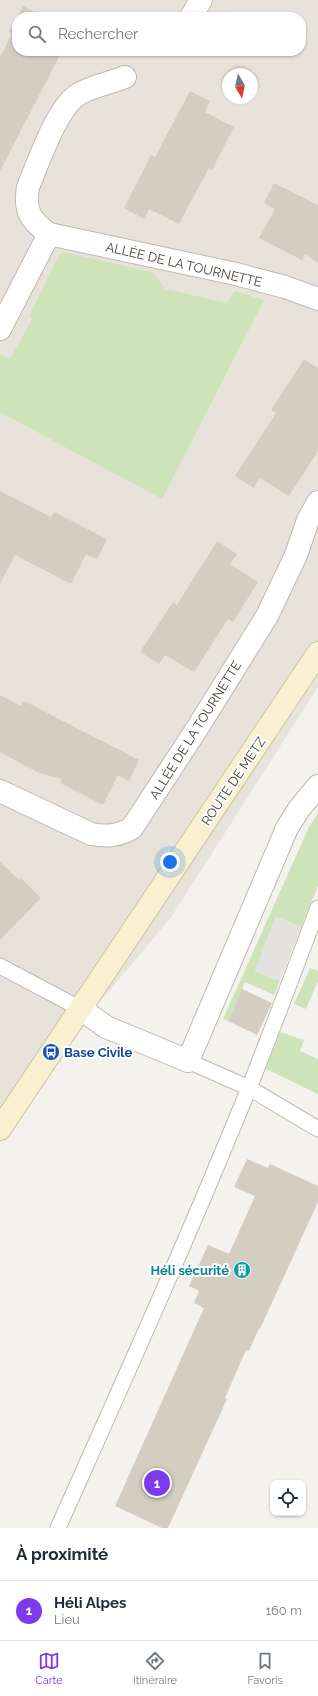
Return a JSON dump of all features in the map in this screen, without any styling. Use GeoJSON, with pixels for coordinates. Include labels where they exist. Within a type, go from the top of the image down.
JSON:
{"type":"FeatureCollection","features":[{"type":"Feature","properties":{"kind":"main road","name":"ROUTE DE METZ"},"geometry":{"type":"LineString","coordinates":[[0,1129],[318,653]]}},
{"type":"Feature","properties":{"kind":"street"},"geometry":{"type":"LineString","coordinates":[[194,12],[201,0]]}},
{"type":"Feature","properties":{"kind":"street","name":"ALLÉE DE LA TOURNETTE"},"geometry":{"type":"LineString","coordinates":[[125,77],[78,94],[68,102],[60,114],[28,187],[26,199],[28,214],[36,225],[49,234],[236,274],[285,287],[318,299]]}},
{"type":"Feature","properties":{"kind":"street"},"geometry":{"type":"LineString","coordinates":[[0,329],[49,234]]}},
{"type":"Feature","properties":{"kind":"street","name":"ALLÉE DE LA TOURNETTE"},"geometry":{"type":"LineString","coordinates":[[0,791],[91,834],[106,837],[121,834],[132,828],[198,727],[267,616],[296,555],[308,520],[318,502]]}},
{"type":"Feature","properties":{"kind":"street"},"geometry":{"type":"LineString","coordinates":[[81,1009],[106,1027],[188,1061],[287,828],[299,809],[318,786]]}},
{"type":"Feature","properties":{"kind":"lane"},"geometry":{"type":"LineString","coordinates":[[58,1528],[117,1396],[249,1088],[318,908]]}},
{"type":"Feature","properties":{"kind":"lane"},"geometry":{"type":"LineString","coordinates":[[0,966],[81,1009]]}},
{"type":"Feature","properties":{"kind":"lane"},"geometry":{"type":"LineString","coordinates":[[188,1061],[249,1088],[318,1129]]}},
{"type":"Feature","properties":{"kind":"shaded area"},"geometry":{"type":"Polygon","coordinates":[[[0,0],[318,0],[318,687],[170,919],[0,1119],[0,0]]]}},
{"type":"Feature","properties":{"kind":"shaded area"},"geometry":{"type":"Polygon","coordinates":[[[275,917],[301,927],[280,981],[255,971],[275,917]]]}},
{"type":"Feature","properties":{"kind":"green space"},"geometry":{"type":"Polygon","coordinates":[[[65,252],[154,273],[165,289],[227,303],[235,291],[264,300],[162,499],[0,412],[0,354],[10,359],[32,319],[29,316],[59,255],[65,252]]]}},
{"type":"Feature","properties":{"kind":"green space"},"geometry":{"type":"Polygon","coordinates":[[[318,813],[318,886],[301,927],[276,917],[255,971],[280,981],[274,995],[245,982],[228,1021],[223,1019],[309,827],[318,813]]]}},
{"type":"Feature","properties":{"kind":"green space"},"geometry":{"type":"Polygon","coordinates":[[[310,968],[318,971],[318,981],[306,1009],[294,1004],[310,968]]]}},
{"type":"Feature","properties":{"kind":"green space"},"geometry":{"type":"Polygon","coordinates":[[[280,1032],[304,1040],[300,1051],[318,1059],[318,1094],[266,1069],[280,1032]]]}},
{"type":"Feature","properties":{"kind":"building"},"geometry":{"type":"Polygon","coordinates":[[[23,6],[35,12],[20,12],[23,6]]]}},
{"type":"Feature","properties":{"kind":"building"},"geometry":{"type":"Polygon","coordinates":[[[12,27],[12,34],[9,32],[12,27]]]}},
{"type":"Feature","properties":{"kind":"building"},"geometry":{"type":"Polygon","coordinates":[[[12,34],[12,56],[59,56],[0,171],[0,57],[12,34]]]}},
{"type":"Feature","properties":{"kind":"building"},"geometry":{"type":"Polygon","coordinates":[[[190,91],[210,101],[205,112],[234,127],[212,170],[209,168],[179,224],[149,209],[144,219],[124,208],[151,155],[155,157],[190,91]]]}},
{"type":"Feature","properties":{"kind":"building"},"geometry":{"type":"Polygon","coordinates":[[[274,183],[318,205],[318,263],[305,254],[302,260],[259,238],[275,209],[264,203],[274,183]]]}},
{"type":"Feature","properties":{"kind":"building"},"geometry":{"type":"Polygon","coordinates":[[[304,359],[318,368],[318,451],[289,496],[260,478],[254,488],[235,476],[276,413],[271,410],[304,359]]]}},
{"type":"Feature","properties":{"kind":"building"},"geometry":{"type":"Polygon","coordinates":[[[0,491],[51,517],[54,512],[107,539],[97,559],[86,554],[71,584],[15,555],[0,584],[0,491]]]}},
{"type":"Feature","properties":{"kind":"building"},"geometry":{"type":"Polygon","coordinates":[[[217,541],[237,554],[230,564],[258,582],[233,622],[228,619],[194,672],[165,655],[159,664],[140,652],[173,602],[177,605],[217,541]]]}},
{"type":"Feature","properties":{"kind":"building"},"geometry":{"type":"Polygon","coordinates":[[[0,695],[21,706],[24,701],[139,760],[129,781],[118,775],[103,805],[60,783],[62,779],[39,773],[0,752],[0,695]]]}},
{"type":"Feature","properties":{"kind":"building"},"geometry":{"type":"Polygon","coordinates":[[[0,862],[19,880],[21,878],[41,898],[0,940],[0,862]]]}},
{"type":"Feature","properties":{"kind":"building"},"geometry":{"type":"Polygon","coordinates":[[[242,989],[272,1003],[257,1035],[228,1021],[242,989]]]}},
{"type":"Feature","properties":{"kind":"building"},"geometry":{"type":"Polygon","coordinates":[[[247,1159],[268,1168],[270,1164],[318,1186],[318,1202],[260,1329],[259,1328],[249,1351],[246,1350],[225,1398],[227,1399],[168,1528],[162,1528],[115,1506],[204,1308],[194,1303],[199,1291],[189,1286],[208,1245],[229,1254],[255,1196],[234,1187],[247,1159]]]}},
{"type":"Feature","properties":{"kind":"place","name":"Base Civile"},"geometry":{"type":"Point","coordinates":[51,1052]}},
{"type":"Feature","properties":{"kind":"place","name":"Héli sécurité"},"geometry":{"type":"Point","coordinates":[242,1270]}},
{"type":"Feature","properties":{"kind":"place","name":"Héli Alpes"},"geometry":{"type":"Point","coordinates":[157,1483]}}]}
